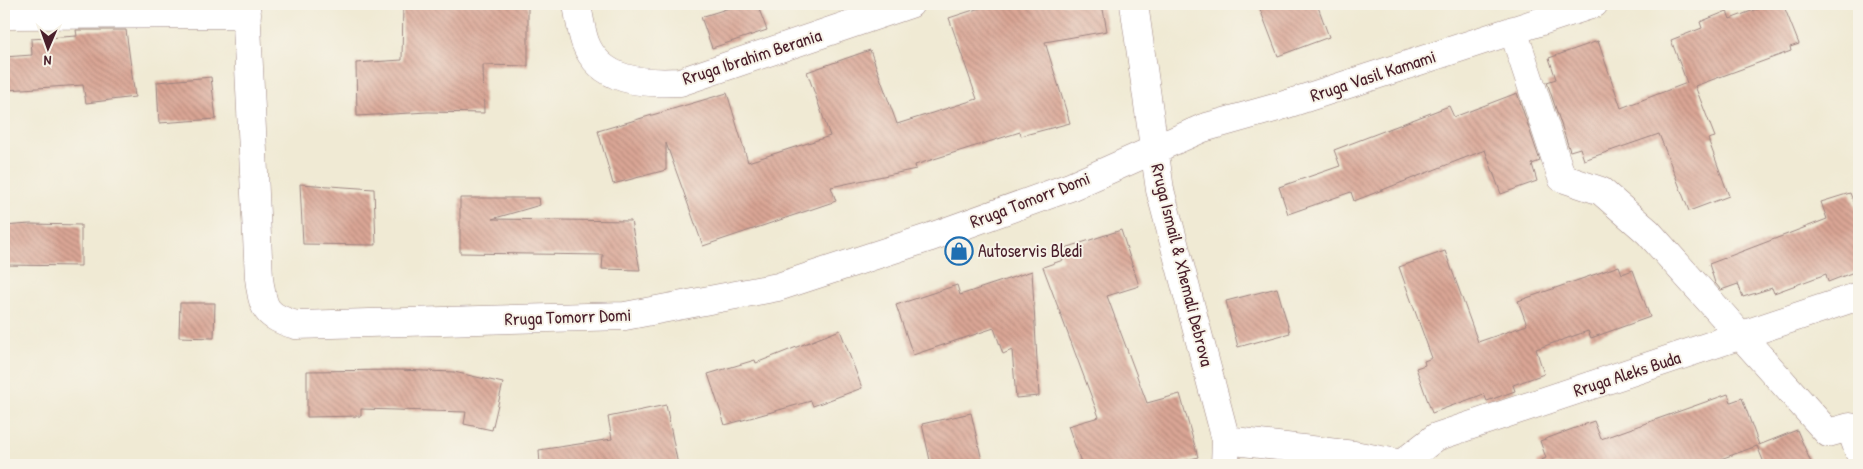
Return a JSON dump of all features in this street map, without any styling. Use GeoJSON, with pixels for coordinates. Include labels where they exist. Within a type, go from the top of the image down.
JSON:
{"type":"FeatureCollection","features":[{"type":"Feature","properties":{"kind":"street","name":"Rruga Ibrahim Berania"},"geometry":{"type":"LineString","coordinates":[[577,4],[585,42],[598,64],[621,78],[647,84],[680,82],[910,4]]}},
{"type":"Feature","properties":{"kind":"street","name":"Rruga Ismail & Xhemali Debrova"},"geometry":{"type":"LineString","coordinates":[[1134,4],[1160,190],[1226,453]]}},
{"type":"Feature","properties":{"kind":"street","name":"Rruga Vasil Kamami"},"geometry":{"type":"LineString","coordinates":[[1155,151],[1203,128],[1278,107],[1594,4]]}},
{"type":"Feature","properties":{"kind":"street","name":"Rruga Tomorr Domi"},"geometry":{"type":"LineString","coordinates":[[246,9],[259,278],[262,303],[268,313],[281,321],[296,325],[625,316],[705,302],[778,287],[928,238],[1070,187],[1155,151]]}},
{"type":"Feature","properties":{"kind":"street"},"geometry":{"type":"LineString","coordinates":[[4,15],[246,9]]}},
{"type":"Feature","properties":{"kind":"street"},"geometry":{"type":"LineString","coordinates":[[1513,30],[1562,178],[1600,191],[1648,232],[1828,434],[1850,427],[1859,452]]}},
{"type":"Feature","properties":{"kind":"street","name":"Rruga Aleks Buda"},"geometry":{"type":"LineString","coordinates":[[1403,464],[1436,437],[1741,337],[1859,296]]}},
{"type":"Feature","properties":{"kind":"street"},"geometry":{"type":"LineString","coordinates":[[1226,453],[1354,455],[1403,464]]}},
{"type":"Feature","properties":{"kind":"building"},"geometry":{"type":"Polygon","coordinates":[[[403,4],[528,4],[528,66],[483,65],[484,113],[428,112],[357,116],[356,63],[402,60],[403,4]]]}},
{"type":"Feature","properties":{"kind":"building"},"geometry":{"type":"Polygon","coordinates":[[[742,4],[757,4],[767,30],[712,48],[701,17],[742,4]]]}},
{"type":"Feature","properties":{"kind":"building"},"geometry":{"type":"Polygon","coordinates":[[[992,4],[1102,4],[1107,31],[1045,42],[1070,123],[1021,136],[1020,132],[915,165],[916,169],[831,187],[836,201],[703,246],[666,143],[666,170],[613,184],[598,131],[727,93],[748,162],[830,136],[807,72],[870,50],[897,124],[977,99],[949,18],[992,4]]]}},
{"type":"Feature","properties":{"kind":"building"},"geometry":{"type":"Polygon","coordinates":[[[1258,4],[1317,4],[1329,37],[1278,56],[1258,4]]]}},
{"type":"Feature","properties":{"kind":"building"},"geometry":{"type":"Polygon","coordinates":[[[1770,4],[1783,4],[1799,44],[1790,47],[1791,51],[1695,86],[1715,137],[1708,139],[1729,196],[1689,211],[1659,134],[1584,160],[1580,148],[1570,151],[1547,82],[1556,79],[1549,58],[1598,41],[1621,108],[1687,83],[1671,40],[1702,28],[1700,22],[1727,11],[1730,19],[1770,4]]]}},
{"type":"Feature","properties":{"kind":"building"},"geometry":{"type":"Polygon","coordinates":[[[76,30],[126,30],[135,97],[86,103],[83,85],[7,90],[4,57],[32,55],[31,39],[77,36],[76,30]]]}},
{"type":"Feature","properties":{"kind":"building"},"geometry":{"type":"Polygon","coordinates":[[[211,77],[216,119],[159,123],[157,82],[211,77]]]}},
{"type":"Feature","properties":{"kind":"building"},"geometry":{"type":"Polygon","coordinates":[[[1517,93],[1540,161],[1532,164],[1537,181],[1501,194],[1485,150],[1354,201],[1351,192],[1288,214],[1279,187],[1340,166],[1334,150],[1449,106],[1454,117],[1517,93]]]}},
{"type":"Feature","properties":{"kind":"building"},"geometry":{"type":"Polygon","coordinates":[[[300,184],[374,189],[376,245],[303,244],[300,184]]]}},
{"type":"Feature","properties":{"kind":"building"},"geometry":{"type":"Polygon","coordinates":[[[1850,193],[1859,216],[1859,270],[1828,282],[1826,274],[1774,293],[1772,288],[1743,297],[1738,284],[1721,290],[1715,283],[1709,264],[1827,219],[1821,202],[1850,193]]]}},
{"type":"Feature","properties":{"kind":"building"},"geometry":{"type":"Polygon","coordinates":[[[460,198],[539,198],[540,205],[492,219],[631,221],[640,270],[602,269],[603,255],[460,253],[460,198]]]}},
{"type":"Feature","properties":{"kind":"building"},"geometry":{"type":"Polygon","coordinates":[[[30,224],[81,225],[81,266],[4,265],[4,226],[30,224]]]}},
{"type":"Feature","properties":{"kind":"building"},"geometry":{"type":"Polygon","coordinates":[[[1121,230],[1139,286],[1107,296],[1147,403],[1180,394],[1198,457],[1170,465],[1082,465],[1068,426],[1099,417],[1043,267],[1063,260],[1059,250],[1121,230]]]}},
{"type":"Feature","properties":{"kind":"building"},"geometry":{"type":"Polygon","coordinates":[[[1445,251],[1478,342],[1527,325],[1518,301],[1619,266],[1622,274],[1633,270],[1650,317],[1591,338],[1588,331],[1536,349],[1544,374],[1513,385],[1515,391],[1487,401],[1484,394],[1432,413],[1416,368],[1425,365],[1424,361],[1432,358],[1399,267],[1445,251]]]}},
{"type":"Feature","properties":{"kind":"building"},"geometry":{"type":"Polygon","coordinates":[[[1032,271],[1039,396],[1016,398],[1012,350],[1003,354],[994,328],[913,355],[896,305],[957,285],[960,295],[1032,271]]]}},
{"type":"Feature","properties":{"kind":"building"},"geometry":{"type":"Polygon","coordinates":[[[1277,288],[1290,333],[1238,347],[1226,301],[1277,288]]]}},
{"type":"Feature","properties":{"kind":"building"},"geometry":{"type":"Polygon","coordinates":[[[180,303],[215,303],[214,338],[179,337],[180,303]]]}},
{"type":"Feature","properties":{"kind":"building"},"geometry":{"type":"Polygon","coordinates":[[[840,330],[862,388],[813,406],[811,401],[725,425],[708,374],[755,360],[756,363],[840,330]]]}},
{"type":"Feature","properties":{"kind":"building"},"geometry":{"type":"Polygon","coordinates":[[[398,370],[454,372],[503,383],[492,430],[464,424],[466,412],[361,409],[361,416],[307,417],[307,371],[398,370]]]}},
{"type":"Feature","properties":{"kind":"building"},"geometry":{"type":"Polygon","coordinates":[[[1728,394],[1731,402],[1742,398],[1759,445],[1797,430],[1812,465],[1765,465],[1757,446],[1704,465],[1538,465],[1537,462],[1546,458],[1540,441],[1594,421],[1601,439],[1728,394]]]}},
{"type":"Feature","properties":{"kind":"building"},"geometry":{"type":"Polygon","coordinates":[[[666,405],[678,465],[540,465],[539,450],[612,439],[608,417],[666,405]]]}},
{"type":"Feature","properties":{"kind":"building"},"geometry":{"type":"Polygon","coordinates":[[[971,413],[983,465],[931,465],[922,424],[971,413]]]}},
{"type":"Feature","properties":{"kind":"place","name":"Autoservis Bledi"},"geometry":{"type":"Point","coordinates":[959,251]}}]}
